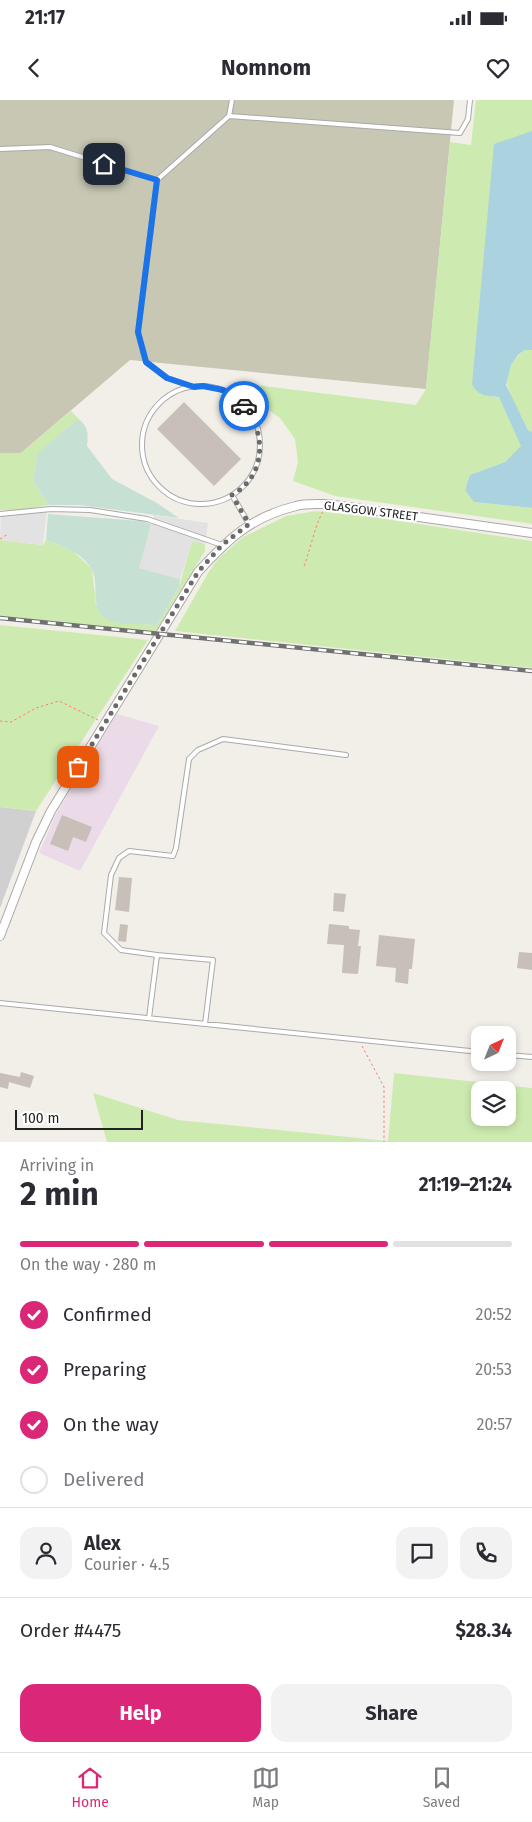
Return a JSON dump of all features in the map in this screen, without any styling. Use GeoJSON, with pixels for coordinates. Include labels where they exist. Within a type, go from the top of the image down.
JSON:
{"type":"FeatureCollection","features":[{"type":"Feature","properties":{"kind":"street","name":"GLASGOW STREET"},"geometry":{"type":"LineString","coordinates":[[0,936],[36,842],[51,811],[198,572],[222,545],[249,524],[297,505],[327,504],[532,533]]}},
{"type":"Feature","properties":{"kind":"lane"},"geometry":{"type":"LineString","coordinates":[[194,387],[167,378],[146,362],[138,332],[157,180],[229,116],[232,100]]}},
{"type":"Feature","properties":{"kind":"lane"},"geometry":{"type":"LineString","coordinates":[[229,116],[460,133],[468,119],[470,100]]}},
{"type":"Feature","properties":{"kind":"lane"},"geometry":{"type":"LineString","coordinates":[[0,149],[50,147],[157,180]]}},
{"type":"Feature","properties":{"kind":"lane"},"geometry":{"type":"LineString","coordinates":[[203,386],[223,390],[241,401],[253,417],[260,436],[260,457],[252,476],[239,491],[232,495],[221,501],[203,504],[185,502],[168,494],[155,481],[146,465],[142,447],[143,438],[152,412],[165,398],[183,389],[194,387],[203,386]]}},
{"type":"Feature","properties":{"kind":"lane"},"geometry":{"type":"LineString","coordinates":[[232,495],[249,524]]}},
{"type":"Feature","properties":{"kind":"lane"},"geometry":{"type":"LineString","coordinates":[[0,514],[51,509],[90,510],[147,518],[222,545]]}},
{"type":"Feature","properties":{"kind":"lane"},"geometry":{"type":"LineString","coordinates":[[205,1024],[213,960],[120,950],[104,933],[110,875],[119,858],[129,851],[172,856],[176,848],[189,759],[198,750],[223,740],[346,755]]}},
{"type":"Feature","properties":{"kind":"lane"},"geometry":{"type":"LineString","coordinates":[[149,1018],[157,955]]}},
{"type":"Feature","properties":{"kind":"lane"},"geometry":{"type":"LineString","coordinates":[[0,1004],[471,1051]]}},
{"type":"Feature","properties":{"kind":"lane"},"geometry":{"type":"LineString","coordinates":[[516,1056],[532,1057]]}},
{"type":"Feature","properties":{"kind":"path"},"geometry":{"type":"LineString","coordinates":[[304,566],[312,545],[314,533],[327,504]]}},
{"type":"Feature","properties":{"kind":"path"},"geometry":{"type":"LineString","coordinates":[[0,539],[8,534]]}},
{"type":"Feature","properties":{"kind":"path"},"geometry":{"type":"LineString","coordinates":[[0,721],[11,722],[36,708],[59,701],[105,723]]}},
{"type":"Feature","properties":{"kind":"path"},"geometry":{"type":"LineString","coordinates":[[358,1039],[384,1087],[384,1142]]}},
{"type":"Feature","properties":{"kind":"shaded area"},"geometry":{"type":"Polygon","coordinates":[[[0,100],[454,100],[426,389],[130,360],[21,453],[0,453],[0,100]]]}},
{"type":"Feature","properties":{"kind":"shaded area"},"geometry":{"type":"Polygon","coordinates":[[[75,421],[81,421],[84,424],[88,439],[87,446],[112,479],[157,503],[179,518],[79,505],[49,505],[33,482],[37,454],[75,421]]]}},
{"type":"Feature","properties":{"kind":"shaded area"},"geometry":{"type":"Polygon","coordinates":[[[47,510],[43,545],[0,540],[1,514],[47,510]]]}},
{"type":"Feature","properties":{"kind":"shaded area"},"geometry":{"type":"Polygon","coordinates":[[[48,514],[141,521],[151,524],[140,568],[180,579],[179,587],[157,625],[114,622],[105,618],[100,613],[97,606],[94,575],[87,562],[65,547],[46,540],[48,514]]]}},
{"type":"Feature","properties":{"kind":"shaded area"},"geometry":{"type":"Polygon","coordinates":[[[154,515],[208,523],[205,544],[192,541],[180,579],[139,568],[154,515]]]}},
{"type":"Feature","properties":{"kind":"shaded area"},"geometry":{"type":"Polygon","coordinates":[[[117,714],[159,726],[80,871],[39,853],[56,814],[117,714]]]}},
{"type":"Feature","properties":{"kind":"shaded area"},"geometry":{"type":"Polygon","coordinates":[[[0,807],[36,811],[0,908],[0,807]]]}},
{"type":"Feature","properties":{"kind":"green space"},"geometry":{"type":"Polygon","coordinates":[[[476,100],[532,100],[532,131],[526,134],[492,397],[499,396],[522,446],[505,462],[470,475],[474,502],[532,508],[532,524],[335,496],[293,481],[298,462],[295,439],[280,418],[236,387],[241,383],[416,405],[426,389],[450,142],[471,145],[476,100]]]}},
{"type":"Feature","properties":{"kind":"green space"},"geometry":{"type":"Polygon","coordinates":[[[525,350],[532,350],[532,432],[528,430],[507,383],[508,373],[512,364],[525,350]]]}},
{"type":"Feature","properties":{"kind":"green space"},"geometry":{"type":"Polygon","coordinates":[[[71,411],[81,421],[75,421],[37,455],[33,482],[49,505],[20,510],[0,510],[0,453],[21,453],[71,411]]]}},
{"type":"Feature","properties":{"kind":"green space"},"geometry":{"type":"Polygon","coordinates":[[[316,511],[379,518],[532,541],[532,668],[175,631],[218,559],[243,537],[286,516],[316,511]]]}},
{"type":"Feature","properties":{"kind":"green space"},"geometry":{"type":"Polygon","coordinates":[[[0,540],[43,545],[46,540],[72,550],[92,569],[96,605],[114,622],[157,625],[179,587],[192,541],[205,544],[205,551],[155,632],[0,616],[0,540]]]}},
{"type":"Feature","properties":{"kind":"green space"},"geometry":{"type":"Polygon","coordinates":[[[0,625],[148,640],[36,811],[0,807],[0,625]]]}},
{"type":"Feature","properties":{"kind":"green space"},"geometry":{"type":"Polygon","coordinates":[[[394,1073],[471,1081],[471,1126],[516,1126],[516,1086],[532,1088],[532,1142],[107,1142],[93,1093],[178,1120],[388,1141],[394,1073]]]}},
{"type":"Feature","properties":{"kind":"water"},"geometry":{"type":"Polygon","coordinates":[[[532,131],[532,350],[525,350],[518,355],[511,365],[506,385],[528,430],[532,432],[532,508],[474,502],[465,490],[470,475],[505,462],[521,446],[499,397],[480,393],[472,384],[494,144],[532,131]]]}},
{"type":"Feature","properties":{"kind":"building"},"geometry":{"type":"Polygon","coordinates":[[[184,402],[241,459],[214,486],[157,429],[184,402]]]}},
{"type":"Feature","properties":{"kind":"building"},"geometry":{"type":"Polygon","coordinates":[[[62,815],[92,827],[86,842],[73,837],[68,851],[50,844],[62,815]]]}},
{"type":"Feature","properties":{"kind":"building"},"geometry":{"type":"Polygon","coordinates":[[[119,877],[132,878],[129,912],[115,910],[119,877]]]}},
{"type":"Feature","properties":{"kind":"building"},"geometry":{"type":"Polygon","coordinates":[[[334,893],[346,894],[344,912],[333,911],[334,893]]]}},
{"type":"Feature","properties":{"kind":"building"},"geometry":{"type":"Polygon","coordinates":[[[120,924],[128,925],[126,942],[118,941],[120,924]]]}},
{"type":"Feature","properties":{"kind":"building"},"geometry":{"type":"Polygon","coordinates":[[[329,924],[349,926],[349,929],[360,930],[358,946],[361,946],[358,974],[342,973],[344,945],[327,944],[329,924]]]}},
{"type":"Feature","properties":{"kind":"building"},"geometry":{"type":"Polygon","coordinates":[[[379,935],[415,939],[412,969],[409,969],[408,984],[395,982],[396,968],[376,966],[379,935]]]}},
{"type":"Feature","properties":{"kind":"building"},"geometry":{"type":"Polygon","coordinates":[[[519,952],[532,953],[532,970],[517,968],[519,952]]]}},
{"type":"Feature","properties":{"kind":"building"},"geometry":{"type":"Polygon","coordinates":[[[21,1072],[34,1076],[30,1088],[9,1082],[8,1089],[0,1087],[0,1073],[20,1077],[21,1072]]]}},
{"type":"Feature","properties":{"kind":"railway"},"geometry":{"type":"LineString","coordinates":[[0,618],[532,671]]}},
{"type":"Feature","properties":{"kind":"way so far"},"geometry":{"type":"LineString","coordinates":[[78,767],[198,572],[222,545],[249,524],[232,495],[239,491],[252,476],[260,457],[260,436],[253,417],[244,406]]}},
{"type":"Feature","properties":{"kind":"route"},"geometry":{"type":"LineString","coordinates":[[104,164],[157,180],[138,332],[146,362],[167,378],[194,387],[203,386],[223,390],[241,401],[244,406]]}}]}
